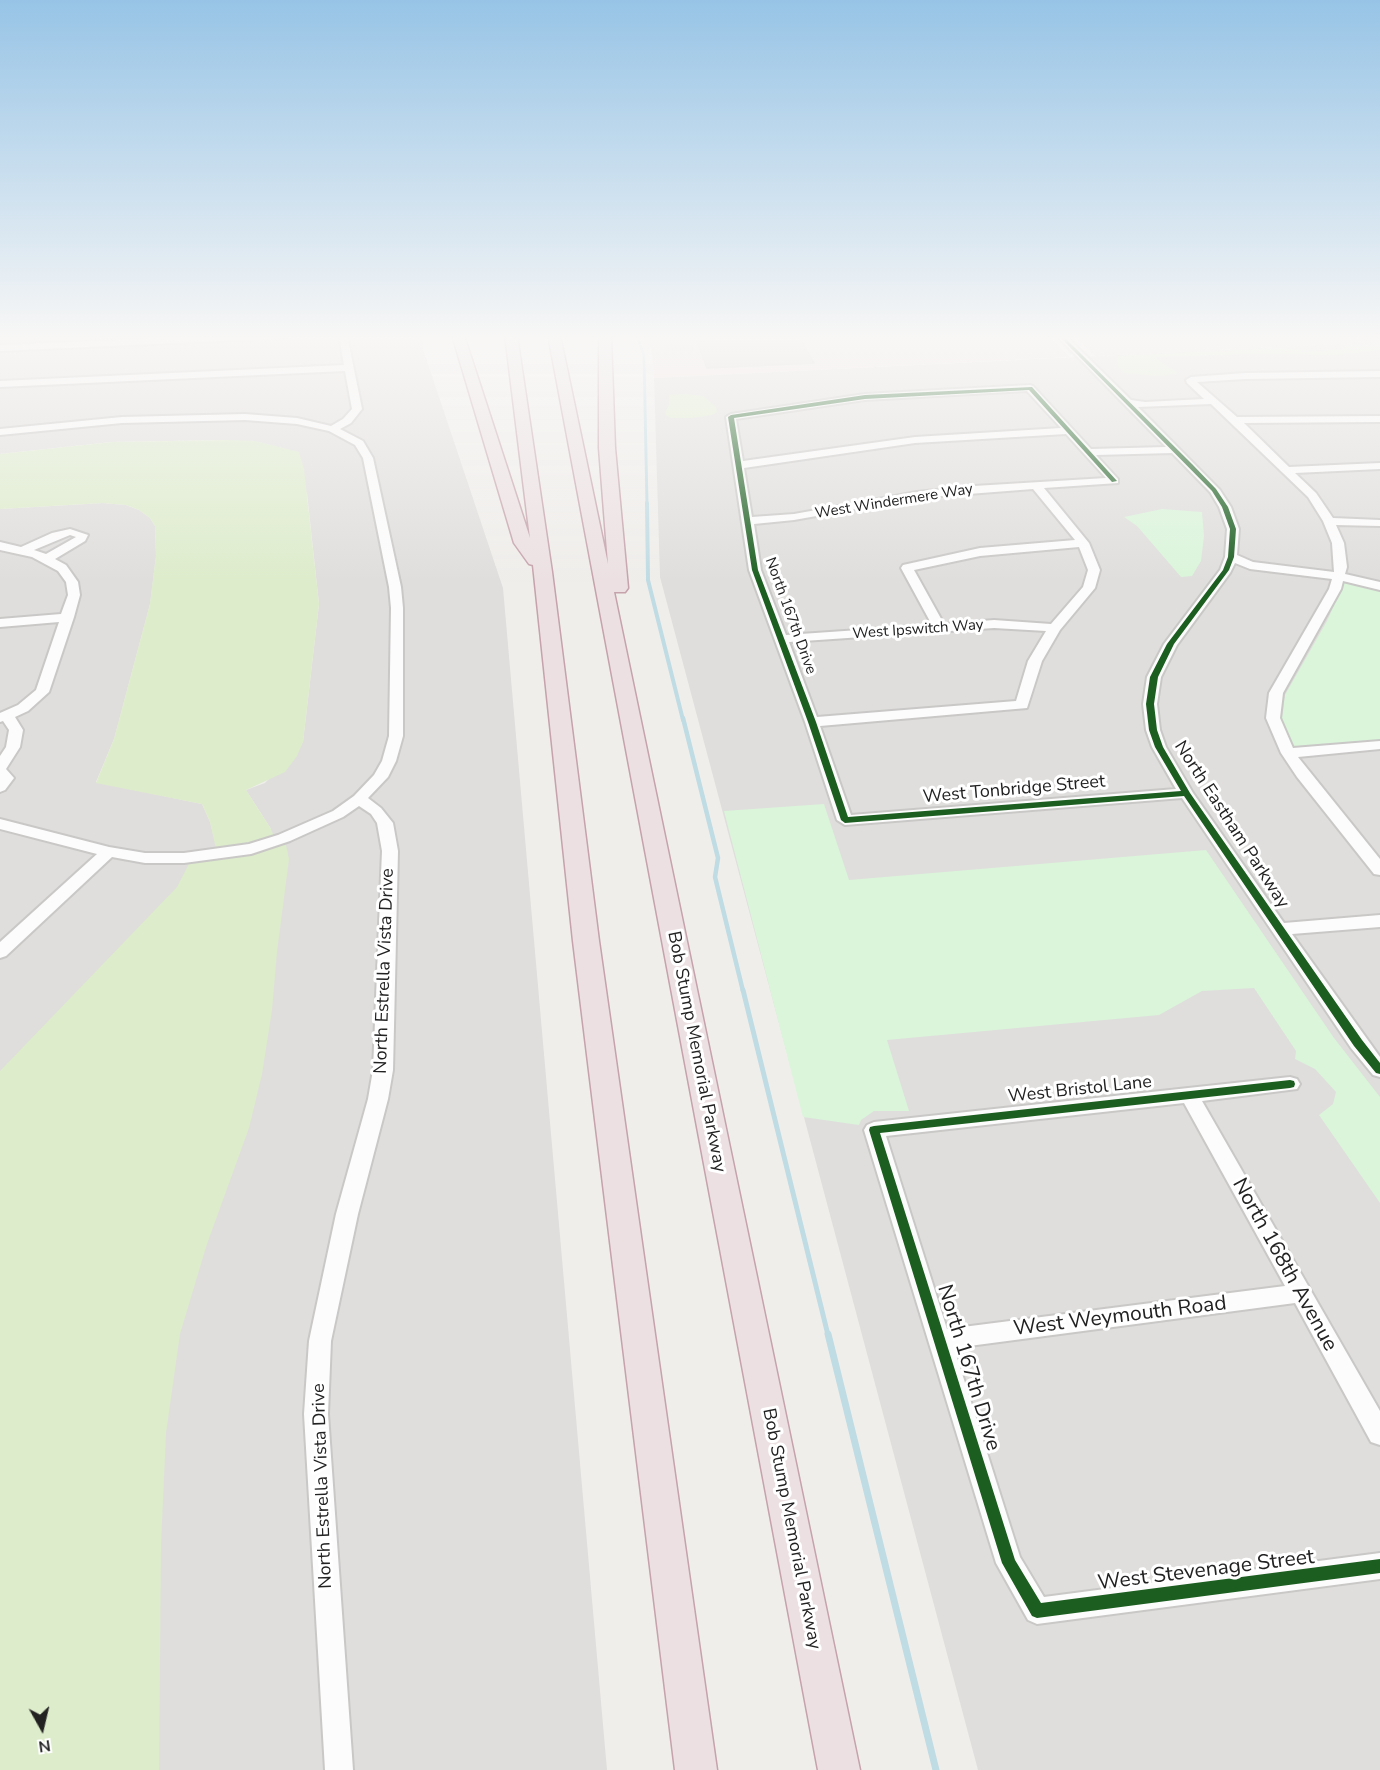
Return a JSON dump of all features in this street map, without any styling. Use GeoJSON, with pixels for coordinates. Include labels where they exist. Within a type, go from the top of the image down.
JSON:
{"type":"FeatureCollection","features":[{"type":"Feature","properties":{"kind":"highway"},"geometry":{"type":"LineString","coordinates":[[484,418],[524,543],[543,572]]}},
{"type":"Feature","properties":{"kind":"highway"},"geometry":{"type":"LineString","coordinates":[[522,418],[543,572],[586,941],[696,1770]]}},
{"type":"Feature","properties":{"kind":"highway","name":"Bob Stump Memorial Parkway"},"geometry":{"type":"LineString","coordinates":[[570,418],[839,1770]]}},
{"type":"Feature","properties":{"kind":"highway"},"geometry":{"type":"LineString","coordinates":[[605,418],[614,547],[624,618],[641,703],[637,756]]}},
{"type":"Feature","properties":{"kind":"street"},"geometry":{"type":"LineString","coordinates":[[0,432],[122,420],[220,418]]}},
{"type":"Feature","properties":{"kind":"street"},"geometry":{"type":"LineString","coordinates":[[0,824],[109,852],[145,858],[184,858],[251,849],[312,827],[338,814],[359,799],[380,777],[389,761],[396,736],[397,608],[395,587],[365,449],[354,440],[332,429],[297,421],[253,418]]}},
{"type":"Feature","properties":{"kind":"street"},"geometry":{"type":"LineString","coordinates":[[332,429],[350,418]]}},
{"type":"Feature","properties":{"kind":"street","name":"North 167th Drive"},"geometry":{"type":"LineString","coordinates":[[731,418],[755,570],[846,820]]}},
{"type":"Feature","properties":{"kind":"street","name":"North 167th Drive"},"geometry":{"type":"LineString","coordinates":[[1057,418],[1069,431]]}},
{"type":"Feature","properties":{"kind":"street","name":"North Eastham Parkway"},"geometry":{"type":"LineString","coordinates":[[1143,418],[1214,490],[1225,507],[1233,529],[1231,557],[1226,570],[1162,658],[1151,690],[1153,730],[1159,747],[1186,793],[1358,1043],[1380,1070]]}},
{"type":"Feature","properties":{"kind":"street"},"geometry":{"type":"LineString","coordinates":[[1232,418],[1312,495],[1329,521],[1338,543],[1341,567],[1339,576],[1319,619],[1276,693],[1273,718],[1288,753],[1377,863]]}},
{"type":"Feature","properties":{"kind":"street"},"geometry":{"type":"LineString","coordinates":[[1235,420],[1380,419]]}},
{"type":"Feature","properties":{"kind":"street"},"geometry":{"type":"LineString","coordinates":[[740,465],[915,440],[1069,431],[1091,455],[1161,454],[1175,450]]}},
{"type":"Feature","properties":{"kind":"street","name":"West Windermere Way"},"geometry":{"type":"LineString","coordinates":[[747,521],[849,509],[917,495],[1114,481],[1091,455]]}},
{"type":"Feature","properties":{"kind":"street"},"geometry":{"type":"LineString","coordinates":[[1287,470],[1380,466]]}},
{"type":"Feature","properties":{"kind":"street"},"geometry":{"type":"LineString","coordinates":[[812,722],[1023,705],[1035,661],[1054,628],[1089,588],[1094,570],[1083,543],[1036,485]]}},
{"type":"Feature","properties":{"kind":"street"},"geometry":{"type":"LineString","coordinates":[[1329,521],[1380,523]]}},
{"type":"Feature","properties":{"kind":"street"},"geometry":{"type":"LineString","coordinates":[[12,548],[70,532],[82,535],[81,539],[72,545],[46,559]]}},
{"type":"Feature","properties":{"kind":"street"},"geometry":{"type":"LineString","coordinates":[[941,629],[907,568],[980,552],[1083,543]]}},
{"type":"Feature","properties":{"kind":"street"},"geometry":{"type":"LineString","coordinates":[[0,767],[13,747],[16,730],[3,717],[23,708],[42,692],[74,595],[72,582],[62,568],[46,559],[12,548]]}},
{"type":"Feature","properties":{"kind":"street"},"geometry":{"type":"LineString","coordinates":[[1231,557],[1250,565],[1299,573],[1339,576],[1380,586]]}},
{"type":"Feature","properties":{"kind":"street"},"geometry":{"type":"LineString","coordinates":[[0,623],[68,617]]}},
{"type":"Feature","properties":{"kind":"street","name":"West Ipswitch Way"},"geometry":{"type":"LineString","coordinates":[[782,639],[994,624],[1054,628]]}},
{"type":"Feature","properties":{"kind":"street"},"geometry":{"type":"LineString","coordinates":[[1288,753],[1380,745]]}},
{"type":"Feature","properties":{"kind":"street"},"geometry":{"type":"LineString","coordinates":[[0,772],[6,777],[0,787]]}},
{"type":"Feature","properties":{"kind":"street","name":"West Tonbridge Street"},"geometry":{"type":"LineString","coordinates":[[846,820],[1186,793]]}},
{"type":"Feature","properties":{"kind":"street","name":"North Estrella Vista Drive"},"geometry":{"type":"LineString","coordinates":[[339,1770],[316,1414],[320,1341],[330,1289],[383,1070],[390,874],[388,834],[385,824],[376,811],[359,799]]}},
{"type":"Feature","properties":{"kind":"street"},"geometry":{"type":"LineString","coordinates":[[0,952],[109,852]]}},
{"type":"Feature","properties":{"kind":"street"},"geometry":{"type":"LineString","coordinates":[[1280,929],[1380,921]]}},
{"type":"Feature","properties":{"kind":"street","name":"West Bristol Lane"},"geometry":{"type":"LineString","coordinates":[[874,1130],[1290,1084]]}},
{"type":"Feature","properties":{"kind":"street","name":"North 168th Avenue"},"geometry":{"type":"LineString","coordinates":[[1189,1095],[1300,1293],[1376,1421]]}},
{"type":"Feature","properties":{"kind":"street","name":"North 167th Drive"},"geometry":{"type":"LineString","coordinates":[[874,1130],[1009,1563],[1037,1611]]}},
{"type":"Feature","properties":{"kind":"street","name":"West Weymouth Road"},"geometry":{"type":"LineString","coordinates":[[941,1340],[1300,1293]]}},
{"type":"Feature","properties":{"kind":"street","name":"West Stevenage Street"},"geometry":{"type":"LineString","coordinates":[[1037,1611],[1380,1566]]}},
{"type":"Feature","properties":{"kind":"shaded area"},"geometry":{"type":"Polygon","coordinates":[[[0,418],[446,418],[503,588],[607,1770],[0,1770],[0,509],[103,503],[126,505],[150,518],[155,526],[156,556],[150,604],[114,739],[96,782],[202,804],[210,822],[217,849],[271,829],[246,790],[265,783],[303,742],[319,604],[307,493],[229,440],[112,442],[0,454],[0,418]]]}},
{"type":"Feature","properties":{"kind":"shaded area"},"geometry":{"type":"Polygon","coordinates":[[[655,418],[1380,418],[1380,1770],[978,1770],[660,577],[655,418]]]}},
{"type":"Feature","properties":{"kind":"green space"},"geometry":{"type":"Polygon","coordinates":[[[255,441],[299,452],[304,469],[319,604],[303,742],[297,756],[285,772],[246,790],[274,837],[286,845],[289,859],[272,1010],[262,1074],[249,1128],[207,1244],[180,1334],[166,1433],[161,1544],[159,1770],[0,1770],[0,1071],[177,887],[195,852],[216,849],[210,822],[202,804],[96,783],[114,739],[150,604],[156,556],[155,526],[150,518],[139,510],[126,505],[103,503],[0,509],[0,454],[112,442],[255,441]]]}},
{"type":"Feature","properties":{"kind":"green space"},"geometry":{"type":"Polygon","coordinates":[[[1162,509],[1202,512],[1204,536],[1201,561],[1192,576],[1181,577],[1137,526],[1124,517],[1162,509]]]}},
{"type":"Feature","properties":{"kind":"green space"},"geometry":{"type":"Polygon","coordinates":[[[1345,581],[1380,590],[1380,740],[1294,748],[1282,719],[1285,695],[1327,621],[1345,581]]]}},
{"type":"Feature","properties":{"kind":"green space"},"geometry":{"type":"Polygon","coordinates":[[[824,804],[849,880],[1206,850],[1334,1038],[1380,1097],[1380,1203],[1319,1115],[1333,1104],[1336,1092],[1315,1069],[1295,1059],[1296,1051],[1254,988],[1202,991],[1159,1015],[887,1040],[909,1111],[874,1111],[861,1120],[859,1125],[803,1117],[724,811],[824,804]]]}},
{"type":"Feature","properties":{"kind":"waterway"},"geometry":{"type":"LineString","coordinates":[[645,418],[647,505]]}},
{"type":"Feature","properties":{"kind":"waterway"},"geometry":{"type":"LineString","coordinates":[[647,503],[648,580],[683,720]]}},
{"type":"Feature","properties":{"kind":"waterway"},"geometry":{"type":"LineString","coordinates":[[683,718],[718,858],[715,877],[743,991]]}},
{"type":"Feature","properties":{"kind":"waterway"},"geometry":{"type":"LineString","coordinates":[[743,990],[828,1335]]}},
{"type":"Feature","properties":{"kind":"waterway"},"geometry":{"type":"LineString","coordinates":[[828,1334],[936,1770]]}},
{"type":"Feature","properties":{"kind":"cycle path"},"geometry":{"type":"LineString","coordinates":[[731,418],[755,570],[812,722],[845,820],[1186,793]]}},
{"type":"Feature","properties":{"kind":"cycle path"},"geometry":{"type":"LineString","coordinates":[[1057,418],[1114,481]]}},
{"type":"Feature","properties":{"kind":"cycle path"},"geometry":{"type":"LineString","coordinates":[[1143,418],[1214,490],[1225,507],[1233,529],[1231,557],[1226,570],[1171,644],[1154,677],[1150,704],[1153,730],[1159,747],[1186,793],[1358,1043],[1380,1070]]}},
{"type":"Feature","properties":{"kind":"cycle path"},"geometry":{"type":"LineString","coordinates":[[1290,1084],[874,1130],[1009,1563],[1037,1611],[1380,1566]]}}]}
